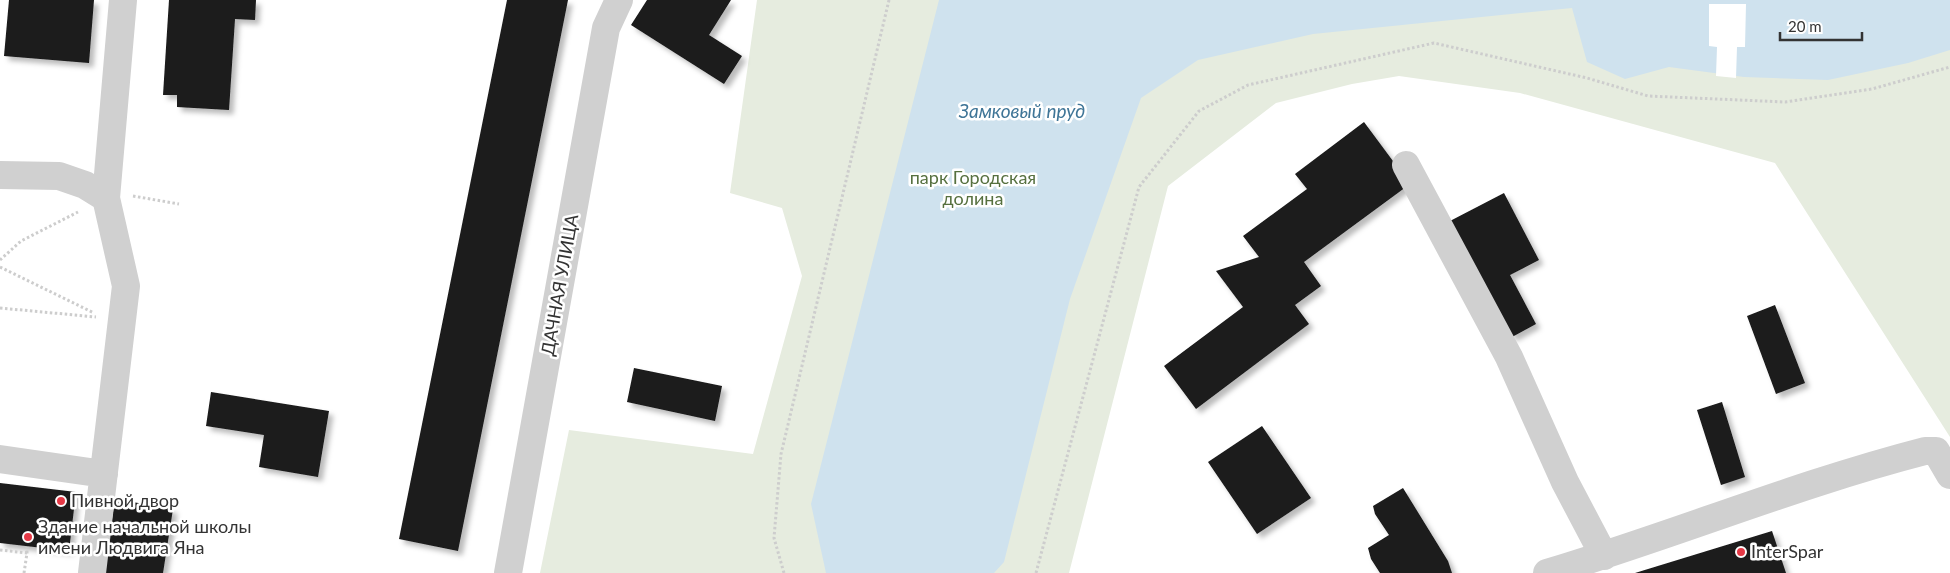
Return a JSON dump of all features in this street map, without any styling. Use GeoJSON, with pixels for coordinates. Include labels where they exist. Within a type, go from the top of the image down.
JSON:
{"type":"FeatureCollection","features":[{"type":"Feature","properties":{"kind":"street"},"geometry":{"type":"LineString","coordinates":[[92,573],[126,286],[106,198],[123,0]]}},
{"type":"Feature","properties":{"kind":"street","name":"ДАЧНАЯ УЛИЦА"},"geometry":{"type":"LineString","coordinates":[[508,573],[606,28],[619,0]]}},
{"type":"Feature","properties":{"kind":"street"},"geometry":{"type":"LineString","coordinates":[[1406,165],[1509,357],[1565,482],[1604,556]]}},
{"type":"Feature","properties":{"kind":"street"},"geometry":{"type":"LineString","coordinates":[[0,175],[59,176],[85,185],[106,198]]}},
{"type":"Feature","properties":{"kind":"street"},"geometry":{"type":"LineString","coordinates":[[1547,573],[1604,556],[1817,481],[1926,451],[1936,451],[1950,475]]}},
{"type":"Feature","properties":{"kind":"street"},"geometry":{"type":"LineString","coordinates":[[0,459],[104,474]]}},
{"type":"Feature","properties":{"kind":"path"},"geometry":{"type":"LineString","coordinates":[[784,573],[774,538],[781,454],[889,0]]}},
{"type":"Feature","properties":{"kind":"path"},"geometry":{"type":"LineString","coordinates":[[0,266],[104,318],[0,308]]}},
{"type":"Feature","properties":{"kind":"path"},"geometry":{"type":"LineString","coordinates":[[24,573],[27,546]]}},
{"type":"Feature","properties":{"kind":"path"},"geometry":{"type":"LineString","coordinates":[[0,550],[27,553]]}},
{"type":"Feature","properties":{"kind":"green space","name":"парк Городская долина"},"geometry":{"type":"Polygon","coordinates":[[[757,0],[1950,0],[1950,437],[1775,163],[1520,93],[1399,76],[1352,84],[1276,103],[1168,186],[1069,573],[540,573],[569,430],[753,454],[802,276],[782,208],[730,193],[757,0]]]}},
{"type":"Feature","properties":{"kind":"water","name":"Замковый пруд"},"geometry":{"type":"Polygon","coordinates":[[[939,0],[1950,0],[1950,50],[1908,63],[1828,80],[1744,77],[1669,67],[1625,79],[1587,62],[1572,8],[1313,34],[1198,60],[1141,98],[1070,299],[1004,562],[994,573],[826,573],[811,504],[939,0]]]}},
{"type":"Feature","properties":{"kind":"pier"},"geometry":{"type":"Polygon","coordinates":[[[1709,4],[1746,4],[1745,47],[1737,47],[1736,78],[1716,76],[1717,47],[1709,46],[1709,4]]]}},
{"type":"Feature","properties":{"kind":"building"},"geometry":{"type":"Polygon","coordinates":[[[9,0],[94,0],[89,63],[4,56],[9,0]]]}},
{"type":"Feature","properties":{"kind":"building"},"geometry":{"type":"Polygon","coordinates":[[[169,0],[256,0],[255,20],[235,19],[229,110],[177,107],[177,95],[163,95],[169,0]]]}},
{"type":"Feature","properties":{"kind":"building"},"geometry":{"type":"Polygon","coordinates":[[[507,0],[568,0],[458,551],[399,539],[507,0]]]}},
{"type":"Feature","properties":{"kind":"building"},"geometry":{"type":"Polygon","coordinates":[[[647,0],[731,0],[709,35],[742,56],[724,84],[631,25],[647,0]]]}},
{"type":"Feature","properties":{"kind":"building"},"geometry":{"type":"Polygon","coordinates":[[[1364,122],[1410,184],[1304,262],[1321,286],[1295,305],[1309,324],[1196,409],[1164,366],[1243,307],[1216,271],[1259,257],[1243,236],[1307,189],[1295,174],[1364,122]]]}},
{"type":"Feature","properties":{"kind":"building"},"geometry":{"type":"Polygon","coordinates":[[[1504,193],[1539,260],[1510,275],[1536,324],[1512,337],[1450,221],[1504,193]]]}},
{"type":"Feature","properties":{"kind":"building"},"geometry":{"type":"Polygon","coordinates":[[[1775,305],[1805,383],[1776,394],[1747,316],[1775,305]]]}},
{"type":"Feature","properties":{"kind":"building"},"geometry":{"type":"Polygon","coordinates":[[[634,368],[722,386],[715,421],[627,402],[634,368]]]}},
{"type":"Feature","properties":{"kind":"building"},"geometry":{"type":"Polygon","coordinates":[[[211,392],[329,411],[318,477],[259,467],[264,435],[206,426],[211,392]]]}},
{"type":"Feature","properties":{"kind":"building"},"geometry":{"type":"Polygon","coordinates":[[[1722,402],[1745,477],[1721,485],[1697,410],[1722,402]]]}},
{"type":"Feature","properties":{"kind":"building"},"geometry":{"type":"Polygon","coordinates":[[[1262,426],[1311,498],[1257,534],[1208,462],[1262,426]]]}},
{"type":"Feature","properties":{"kind":"building"},"geometry":{"type":"Polygon","coordinates":[[[0,483],[76,492],[69,551],[0,543],[0,483]]]}},
{"type":"Feature","properties":{"kind":"building"},"geometry":{"type":"Polygon","coordinates":[[[1403,488],[1448,561],[1452,573],[1380,573],[1371,559],[1368,548],[1389,535],[1375,514],[1373,506],[1403,488]]]}},
{"type":"Feature","properties":{"kind":"building"},"geometry":{"type":"Polygon","coordinates":[[[115,499],[173,509],[163,573],[104,573],[115,499]]]}},
{"type":"Feature","properties":{"kind":"building","name":"InterSpar"},"geometry":{"type":"Polygon","coordinates":[[[1772,531],[1786,573],[1635,573],[1772,531]]]}},
{"type":"Feature","properties":{"kind":"place","name":"Пивной двор"},"geometry":{"type":"Point","coordinates":[61,501]}},
{"type":"Feature","properties":{"kind":"place","name":"Здание начальной школы имени Людвига Яна"},"geometry":{"type":"Point","coordinates":[28,537]}},
{"type":"Feature","properties":{"kind":"place","name":"InterSpar"},"geometry":{"type":"Point","coordinates":[1741,552]}}]}
